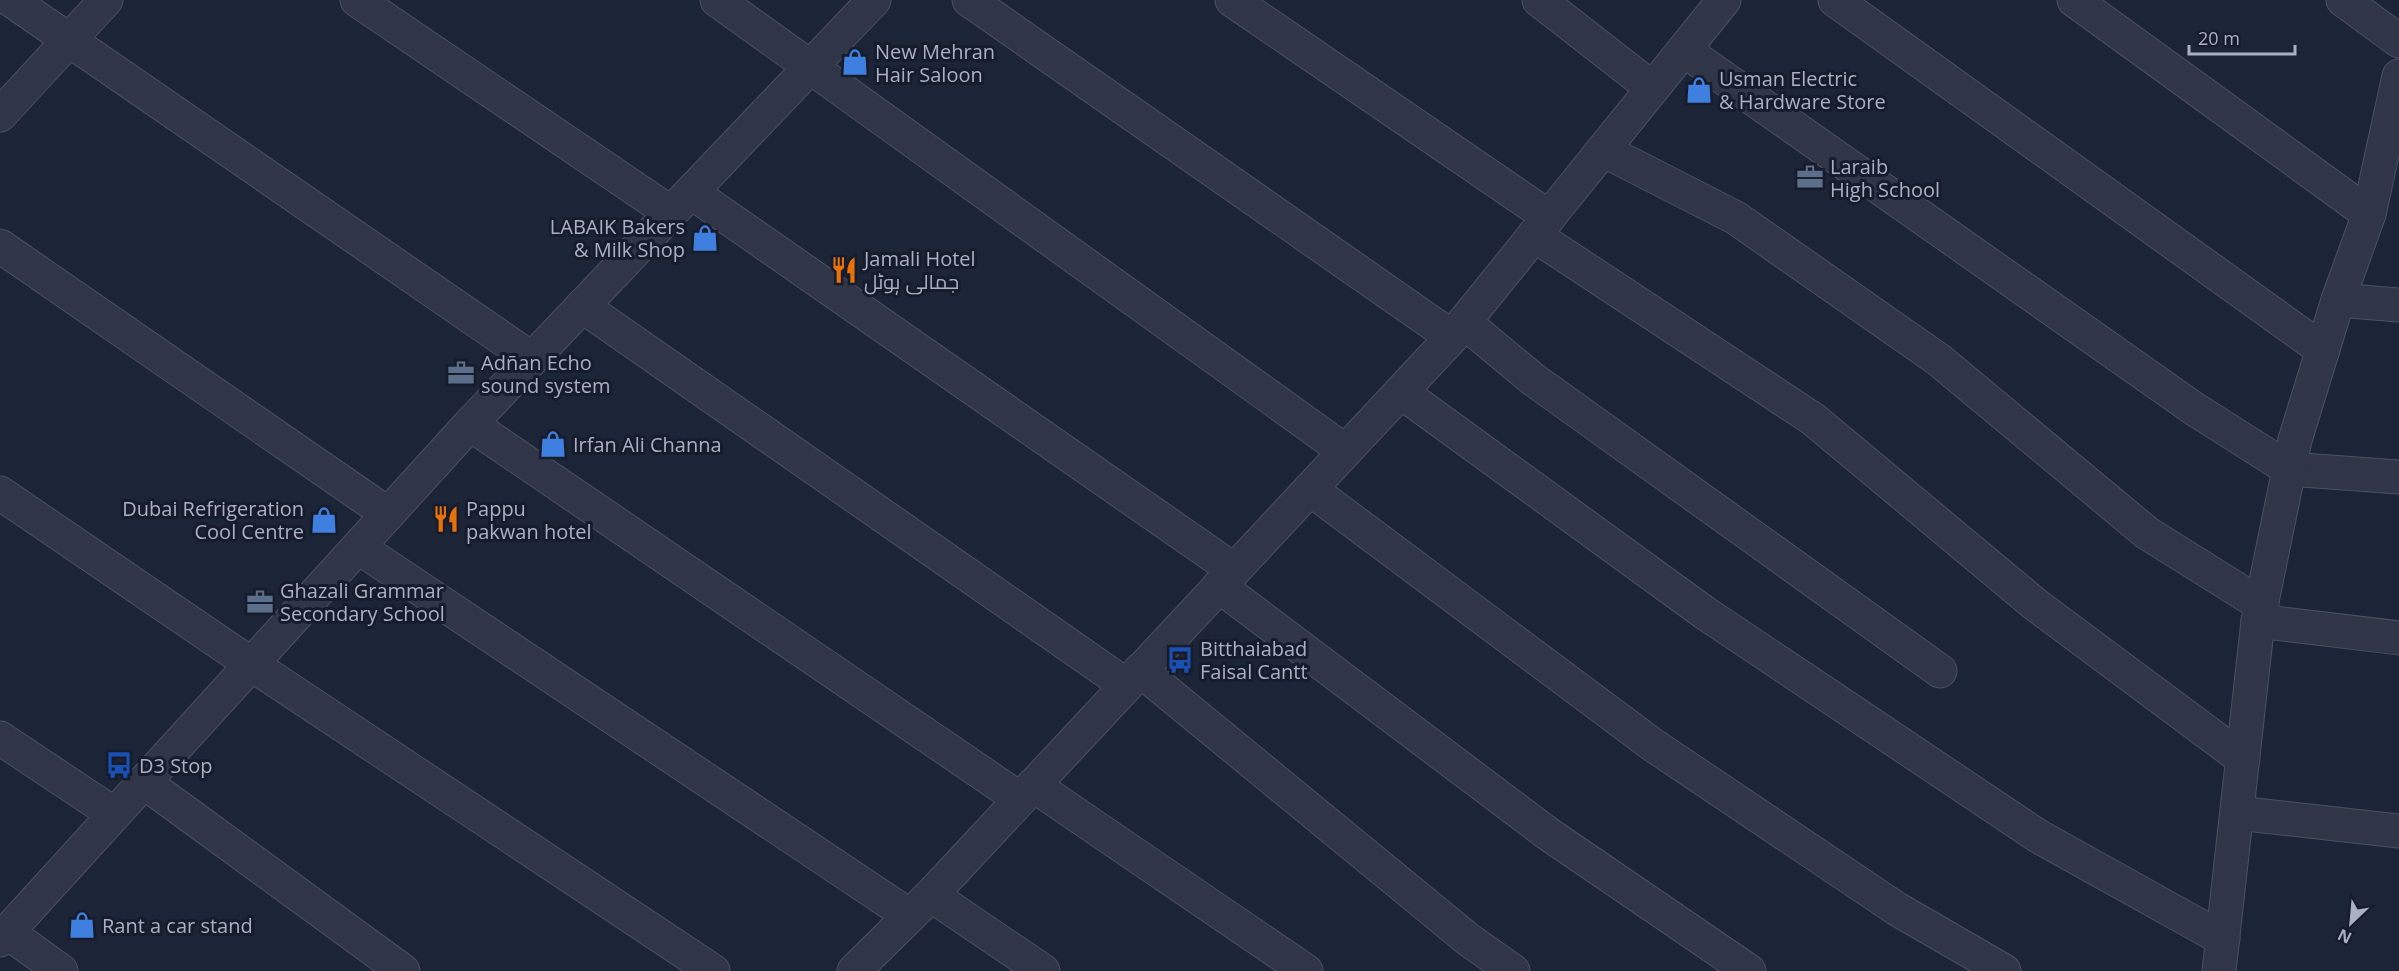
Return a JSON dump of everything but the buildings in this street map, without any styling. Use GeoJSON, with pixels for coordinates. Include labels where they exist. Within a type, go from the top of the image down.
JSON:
{"type":"FeatureCollection","features":[{"type":"Feature","properties":{"kind":"street"},"geometry":{"type":"LineString","coordinates":[[11,0],[67,41],[532,359]]}},
{"type":"Feature","properties":{"kind":"street"},"geometry":{"type":"LineString","coordinates":[[0,114],[106,0]]}},
{"type":"Feature","properties":{"kind":"street"},"geometry":{"type":"LineString","coordinates":[[357,0],[681,202],[1226,578],[1547,833],[1749,971]]}},
{"type":"Feature","properties":{"kind":"street"},"geometry":{"type":"LineString","coordinates":[[717,0],[808,68],[1345,452]]}},
{"type":"Feature","properties":{"kind":"street"},"geometry":{"type":"LineString","coordinates":[[61,971],[4,936],[471,424],[874,0]]}},
{"type":"Feature","properties":{"kind":"street"},"geometry":{"type":"LineString","coordinates":[[969,0],[1544,387],[1940,671]]}},
{"type":"Feature","properties":{"kind":"street"},"geometry":{"type":"LineString","coordinates":[[1232,0],[1542,226],[1813,419],[2036,605],[2243,759]]}},
{"type":"Feature","properties":{"kind":"street"},"geometry":{"type":"LineString","coordinates":[[1539,0],[1652,88]]}},
{"type":"Feature","properties":{"kind":"street"},"geometry":{"type":"LineString","coordinates":[[854,971],[1027,792],[1458,329],[1724,0]]}},
{"type":"Feature","properties":{"kind":"street"},"geometry":{"type":"LineString","coordinates":[[1835,0],[2323,350]]}},
{"type":"Feature","properties":{"kind":"street"},"geometry":{"type":"LineString","coordinates":[[2074,0],[2369,214]]}},
{"type":"Feature","properties":{"kind":"street"},"geometry":{"type":"LineString","coordinates":[[2343,0],[2399,41]]}},
{"type":"Feature","properties":{"kind":"street"},"geometry":{"type":"LineString","coordinates":[[1684,50],[2193,408],[2289,469],[2399,477]]}},
{"type":"Feature","properties":{"kind":"street"},"geometry":{"type":"LineString","coordinates":[[2219,971],[2260,613],[2295,440],[2394,131],[2399,76]]}},
{"type":"Feature","properties":{"kind":"street"},"geometry":{"type":"LineString","coordinates":[[1603,150],[1736,218],[1939,360],[2147,533],[2260,613],[2399,638]]}},
{"type":"Feature","properties":{"kind":"street"},"geometry":{"type":"LineString","coordinates":[[0,246],[388,514]]}},
{"type":"Feature","properties":{"kind":"street"},"geometry":{"type":"LineString","coordinates":[[2338,300],[2399,305]]}},
{"type":"Feature","properties":{"kind":"street"},"geometry":{"type":"LineString","coordinates":[[582,306],[1133,678],[1469,940],[1513,971]]}},
{"type":"Feature","properties":{"kind":"street"},"geometry":{"type":"LineString","coordinates":[[1401,392],[1705,613],[2038,836],[2223,939]]}},
{"type":"Feature","properties":{"kind":"street"},"geometry":{"type":"LineString","coordinates":[[471,424],[1027,792],[1306,971]]}},
{"type":"Feature","properties":{"kind":"street"},"geometry":{"type":"LineString","coordinates":[[1310,489],[1653,745],[1898,909],[2004,971]]}},
{"type":"Feature","properties":{"kind":"street"},"geometry":{"type":"LineString","coordinates":[[0,493],[713,971]]}},
{"type":"Feature","properties":{"kind":"street"},"geometry":{"type":"LineString","coordinates":[[358,547],[920,905],[1043,971]]}},
{"type":"Feature","properties":{"kind":"street"},"geometry":{"type":"LineString","coordinates":[[0,738],[114,814]]}},
{"type":"Feature","properties":{"kind":"street"},"geometry":{"type":"LineString","coordinates":[[144,782],[403,971]]}},
{"type":"Feature","properties":{"kind":"street"},"geometry":{"type":"LineString","coordinates":[[2237,813],[2399,831]]}},
{"type":"Feature","properties":{"kind":"place","name":"New Mehran Hair Saloon"},"geometry":{"type":"Point","coordinates":[855,62]}},
{"type":"Feature","properties":{"kind":"place","name":"Usman Electric & Hardware Store"},"geometry":{"type":"Point","coordinates":[1699,90]}},
{"type":"Feature","properties":{"kind":"place","name":"Laraib High School"},"geometry":{"type":"Point","coordinates":[1810,177]}},
{"type":"Feature","properties":{"kind":"place","name":"LABAIK Bakers & Milk Shop"},"geometry":{"type":"Point","coordinates":[705,238]}},
{"type":"Feature","properties":{"kind":"place","name":"Jamali Hotel جمالی ہوٹل"},"geometry":{"type":"Point","coordinates":[844,270]}},
{"type":"Feature","properties":{"kind":"place","name":"Adñan Echo sound system"},"geometry":{"type":"Point","coordinates":[461,373]}},
{"type":"Feature","properties":{"kind":"place","name":"Irfan Ali Channa"},"geometry":{"type":"Point","coordinates":[553,444]}},
{"type":"Feature","properties":{"kind":"place","name":"Pappu pakwan hotel"},"geometry":{"type":"Point","coordinates":[446,519]}},
{"type":"Feature","properties":{"kind":"place","name":"Dubai Refrigeration Cool Centre"},"geometry":{"type":"Point","coordinates":[324,520]}},
{"type":"Feature","properties":{"kind":"place","name":"Ghazali Grammar Secondary School"},"geometry":{"type":"Point","coordinates":[260,602]}},
{"type":"Feature","properties":{"kind":"place","name":"Bitthaiabad Faisal Cantt"},"geometry":{"type":"Point","coordinates":[1180,660]}},
{"type":"Feature","properties":{"kind":"place","name":"D3 Stop"},"geometry":{"type":"Point","coordinates":[119,765]}},
{"type":"Feature","properties":{"kind":"place","name":"Rant a car stand"},"geometry":{"type":"Point","coordinates":[82,925]}}]}
